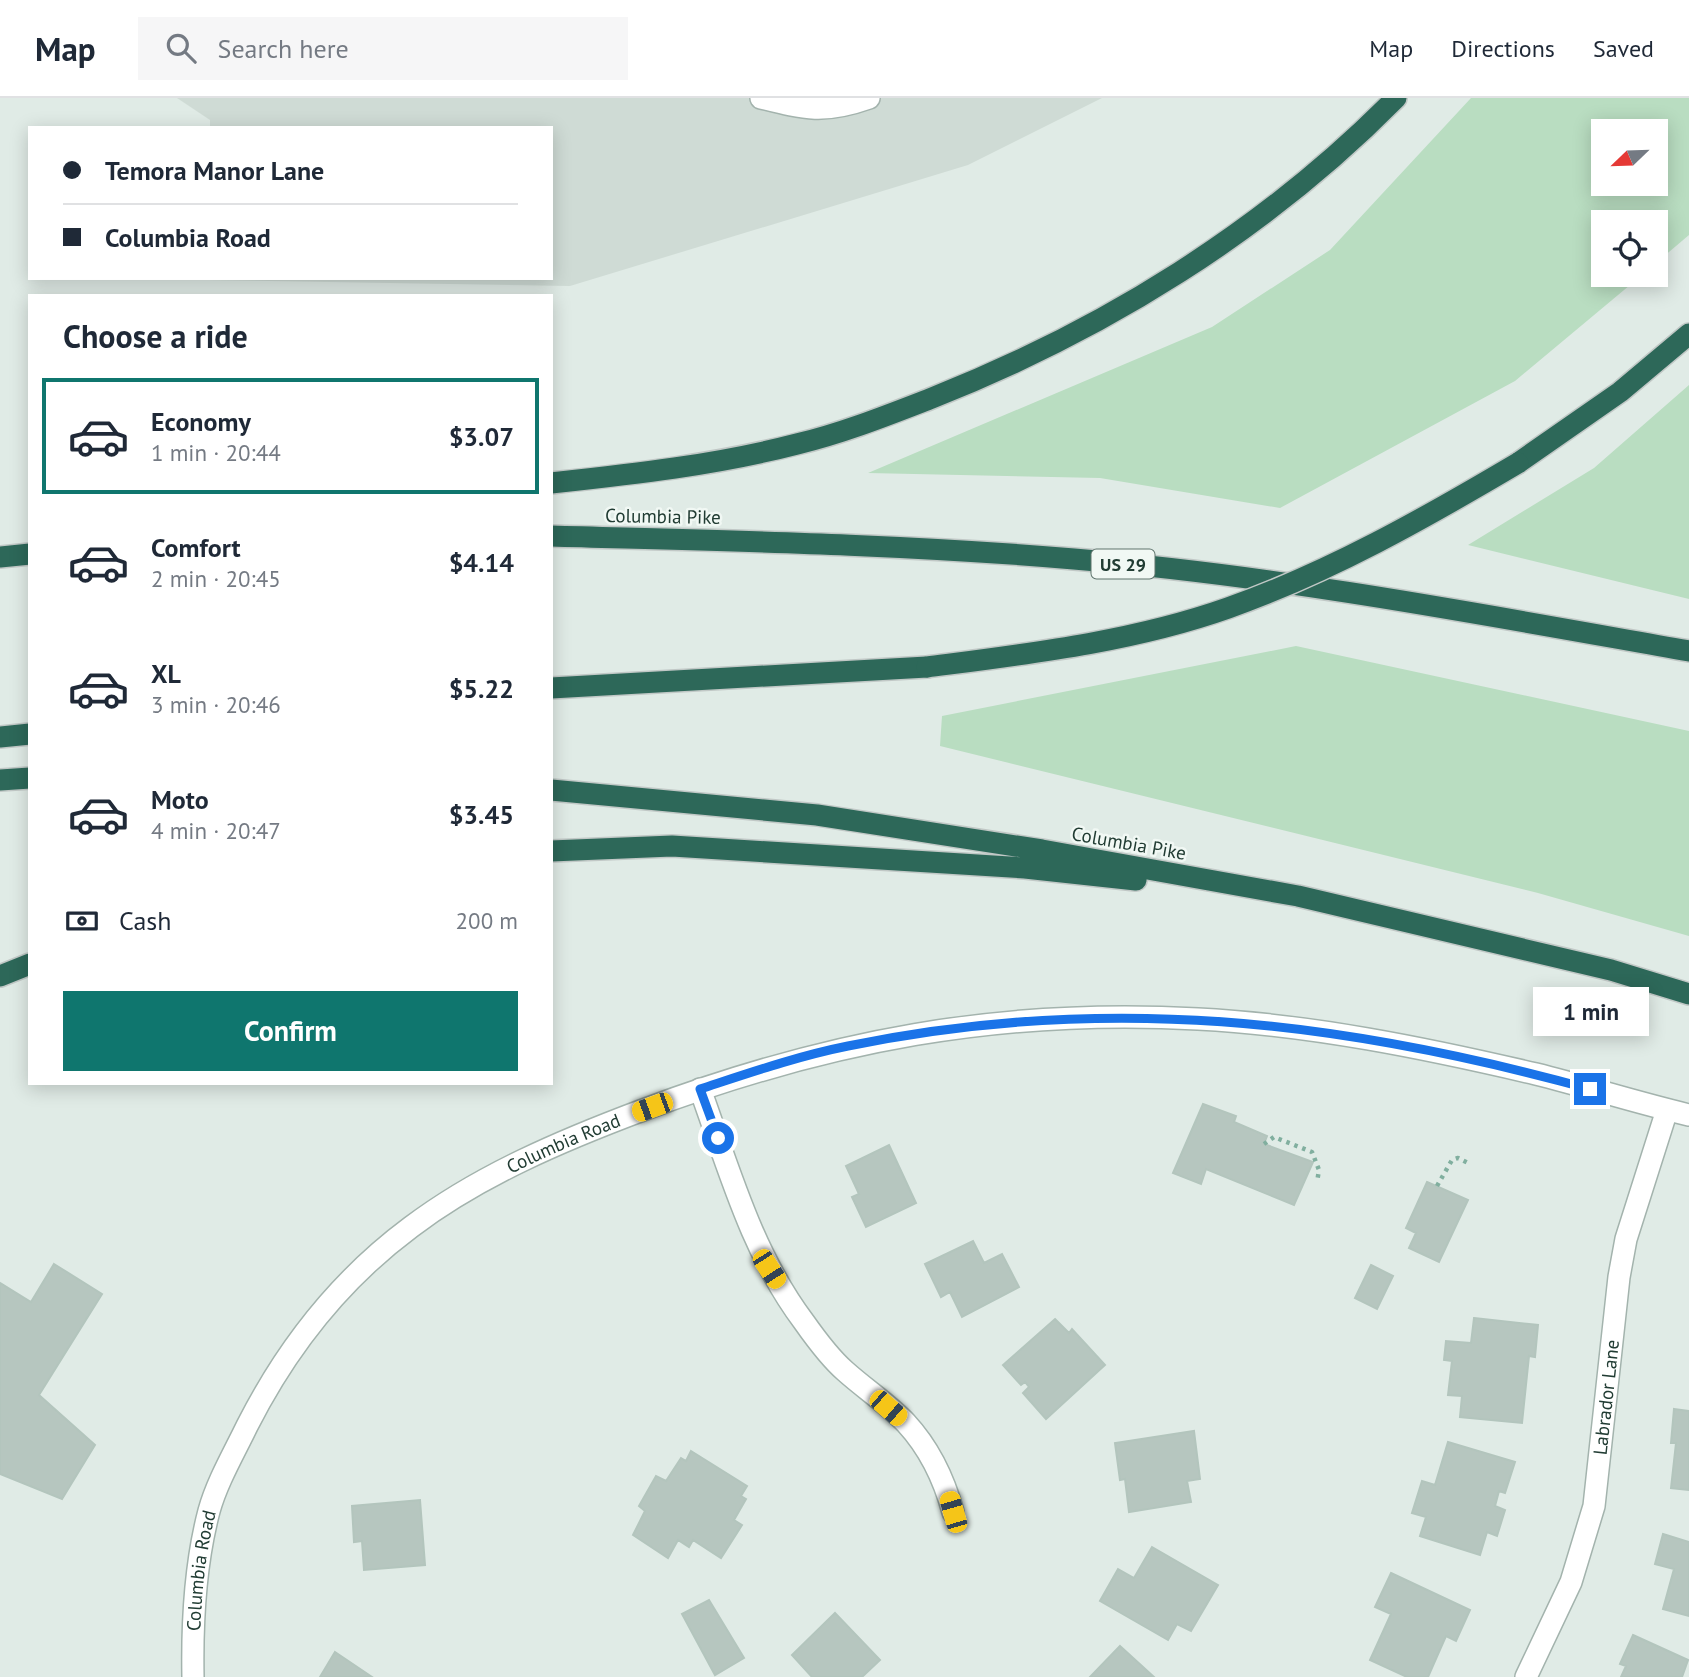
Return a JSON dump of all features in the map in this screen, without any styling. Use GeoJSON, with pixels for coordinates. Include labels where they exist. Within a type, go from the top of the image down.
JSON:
{"type":"FeatureCollection","features":[{"type":"Feature","properties":{"kind":"highway"},"geometry":{"type":"LineString","coordinates":[[553,483],[685,469],[799,444],[900,411],[1013,366],[1126,305],[1218,247],[1300,187],[1396,98]]}},
{"type":"Feature","properties":{"kind":"highway"},"geometry":{"type":"LineString","coordinates":[[553,688],[926,667],[1048,650],[1160,628],[1228,608],[1325,568],[1436,512],[1518,463],[1620,392],[1689,334]]}},
{"type":"Feature","properties":{"kind":"highway","name":"Columbia Pike"},"geometry":{"type":"LineString","coordinates":[[553,536],[838,543],[1076,559],[1374,595],[1689,651]]}},
{"type":"Feature","properties":{"kind":"highway"},"geometry":{"type":"LineString","coordinates":[[0,557],[28,554]]}},
{"type":"Feature","properties":{"kind":"highway"},"geometry":{"type":"LineString","coordinates":[[0,737],[28,734]]}},
{"type":"Feature","properties":{"kind":"highway"},"geometry":{"type":"LineString","coordinates":[[0,780],[28,778]]}},
{"type":"Feature","properties":{"kind":"highway","name":"Columbia Pike"},"geometry":{"type":"LineString","coordinates":[[553,789],[817,815],[1042,850],[1298,896],[1611,970],[1689,994]]}},
{"type":"Feature","properties":{"kind":"highway"},"geometry":{"type":"LineString","coordinates":[[553,851],[672,846],[814,854],[1025,869],[1298,896]]}},
{"type":"Feature","properties":{"kind":"highway"},"geometry":{"type":"LineString","coordinates":[[0,976],[28,965]]}},
{"type":"Feature","properties":{"kind":"street"},"geometry":{"type":"LineString","coordinates":[[761,98],[812,110],[848,105],[869,98]]}},
{"type":"Feature","properties":{"kind":"street","name":"Columbia Road"},"geometry":{"type":"LineString","coordinates":[[193,1677],[196,1592],[209,1509],[253,1414],[308,1326],[357,1274],[411,1227],[475,1186],[566,1141],[700,1089],[846,1046],[931,1031],[1016,1021],[1104,1016],[1197,1018],[1297,1027],[1398,1044],[1539,1075],[1689,1115]]}},
{"type":"Feature","properties":{"kind":"street"},"geometry":{"type":"LineString","coordinates":[[700,1089],[744,1213],[769,1269],[803,1322],[843,1369],[906,1423],[929,1453],[943,1480],[953,1512]]}},
{"type":"Feature","properties":{"kind":"street","name":"Labrador Lane"},"geometry":{"type":"LineString","coordinates":[[1526,1677],[1572,1582],[1594,1506],[1619,1277],[1626,1239],[1667,1110]]}},
{"type":"Feature","properties":{"kind":"path"},"geometry":{"type":"LineString","coordinates":[[1264,1144],[1274,1137],[1312,1152],[1319,1170],[1317,1182]]}},
{"type":"Feature","properties":{"kind":"path"},"geometry":{"type":"LineString","coordinates":[[1437,1186],[1452,1160],[1458,1158],[1468,1163]]}},
{"type":"Feature","properties":{"kind":"shaded area"},"geometry":{"type":"Polygon","coordinates":[[[177,98],[1102,98],[968,165],[570,286],[208,280],[553,280],[553,126],[210,126],[210,120],[177,98]]]}},
{"type":"Feature","properties":{"kind":"green space"},"geometry":{"type":"Polygon","coordinates":[[[1471,98],[1689,98],[1689,235],[1668,253],[1668,210],[1591,210],[1591,287],[1628,287],[1515,381],[1280,508],[1100,478],[868,473],[1212,327],[1330,250],[1471,98]]]}},
{"type":"Feature","properties":{"kind":"green space"},"geometry":{"type":"Polygon","coordinates":[[[1689,385],[1689,599],[1468,545],[1594,468],[1689,385]]]}},
{"type":"Feature","properties":{"kind":"green space"},"geometry":{"type":"Polygon","coordinates":[[[1296,646],[1689,731],[1689,936],[1538,893],[940,746],[942,716],[1296,646]]]}},
{"type":"Feature","properties":{"kind":"building"},"geometry":{"type":"Polygon","coordinates":[[[1203,1104],[1236,1116],[1234,1122],[1267,1136],[1264,1144],[1313,1162],[1294,1205],[1206,1169],[1201,1184],[1173,1173],[1203,1104]]]}},
{"type":"Feature","properties":{"kind":"building"},"geometry":{"type":"Polygon","coordinates":[[[889,1145],[916,1203],[866,1227],[852,1197],[859,1194],[846,1166],[889,1145]]]}},
{"type":"Feature","properties":{"kind":"building"},"geometry":{"type":"Polygon","coordinates":[[[1427,1182],[1468,1200],[1439,1262],[1409,1248],[1416,1233],[1406,1228],[1427,1182]]]}},
{"type":"Feature","properties":{"kind":"building"},"geometry":{"type":"Polygon","coordinates":[[[973,1241],[984,1263],[1002,1254],[1019,1287],[962,1317],[950,1292],[941,1297],[925,1264],[973,1241]]]}},
{"type":"Feature","properties":{"kind":"building"},"geometry":{"type":"Polygon","coordinates":[[[54,1264],[102,1294],[39,1395],[95,1445],[62,1499],[0,1474],[0,1283],[31,1302],[54,1264]]]}},
{"type":"Feature","properties":{"kind":"building"},"geometry":{"type":"Polygon","coordinates":[[[1371,1265],[1393,1276],[1377,1309],[1355,1298],[1371,1265]]]}},
{"type":"Feature","properties":{"kind":"building"},"geometry":{"type":"Polygon","coordinates":[[[1474,1318],[1538,1325],[1535,1357],[1529,1356],[1522,1423],[1460,1417],[1462,1396],[1448,1395],[1452,1361],[1444,1360],[1446,1341],[1471,1343],[1474,1318]]]}},
{"type":"Feature","properties":{"kind":"building"},"geometry":{"type":"Polygon","coordinates":[[[1055,1319],[1069,1333],[1072,1329],[1105,1365],[1046,1419],[1023,1393],[1029,1387],[1025,1382],[1021,1385],[1003,1365],[1055,1319]]]}},
{"type":"Feature","properties":{"kind":"building"},"geometry":{"type":"Polygon","coordinates":[[[1674,1409],[1689,1411],[1689,1490],[1671,1488],[1676,1443],[1671,1443],[1674,1409]]]}},
{"type":"Feature","properties":{"kind":"building"},"geometry":{"type":"Polygon","coordinates":[[[1194,1431],[1200,1479],[1187,1481],[1191,1502],[1129,1512],[1125,1479],[1120,1480],[1115,1443],[1194,1431]]]}},
{"type":"Feature","properties":{"kind":"building"},"geometry":{"type":"Polygon","coordinates":[[[1448,1442],[1515,1462],[1505,1493],[1499,1491],[1495,1506],[1505,1510],[1497,1536],[1487,1532],[1480,1555],[1420,1536],[1426,1517],[1412,1513],[1422,1481],[1435,1485],[1448,1442]]]}},
{"type":"Feature","properties":{"kind":"building"},"geometry":{"type":"Polygon","coordinates":[[[691,1451],[747,1486],[741,1496],[746,1499],[734,1520],[742,1525],[721,1558],[693,1540],[689,1547],[678,1540],[668,1558],[633,1535],[645,1511],[639,1506],[656,1476],[666,1481],[681,1458],[686,1461],[691,1451]]]}},
{"type":"Feature","properties":{"kind":"building"},"geometry":{"type":"Polygon","coordinates":[[[420,1500],[425,1565],[364,1570],[362,1541],[354,1542],[352,1506],[420,1500]]]}},
{"type":"Feature","properties":{"kind":"building"},"geometry":{"type":"Polygon","coordinates":[[[1663,1534],[1689,1542],[1689,1616],[1663,1609],[1674,1569],[1655,1564],[1663,1534]]]}},
{"type":"Feature","properties":{"kind":"building"},"geometry":{"type":"Polygon","coordinates":[[[1152,1547],[1218,1585],[1191,1631],[1177,1624],[1168,1640],[1100,1601],[1118,1569],[1134,1578],[1152,1547]]]}},
{"type":"Feature","properties":{"kind":"building"},"geometry":{"type":"Polygon","coordinates":[[[1391,1573],[1470,1610],[1456,1641],[1446,1636],[1428,1677],[1407,1677],[1370,1660],[1391,1614],[1375,1607],[1391,1573]]]}},
{"type":"Feature","properties":{"kind":"building"},"geometry":{"type":"Polygon","coordinates":[[[709,1600],[744,1658],[715,1675],[682,1614],[709,1600]]]}},
{"type":"Feature","properties":{"kind":"building"},"geometry":{"type":"Polygon","coordinates":[[[835,1613],[880,1660],[862,1677],[812,1677],[792,1655],[835,1613]]]}},
{"type":"Feature","properties":{"kind":"building"},"geometry":{"type":"Polygon","coordinates":[[[1633,1635],[1688,1660],[1682,1677],[1621,1677],[1626,1666],[1620,1664],[1633,1635]]]}},
{"type":"Feature","properties":{"kind":"building"},"geometry":{"type":"Polygon","coordinates":[[[1120,1646],[1154,1677],[1090,1677],[1120,1646]]]}},
{"type":"Feature","properties":{"kind":"building"},"geometry":{"type":"Polygon","coordinates":[[[335,1652],[372,1677],[320,1677],[335,1652]]]}},
{"type":"Feature","properties":{"kind":"route"},"geometry":{"type":"LineString","coordinates":[[718,1138],[700,1089],[778,1063],[846,1046],[931,1031],[1016,1021],[1104,1016],[1197,1018],[1297,1027],[1398,1044],[1590,1089]]}}]}
